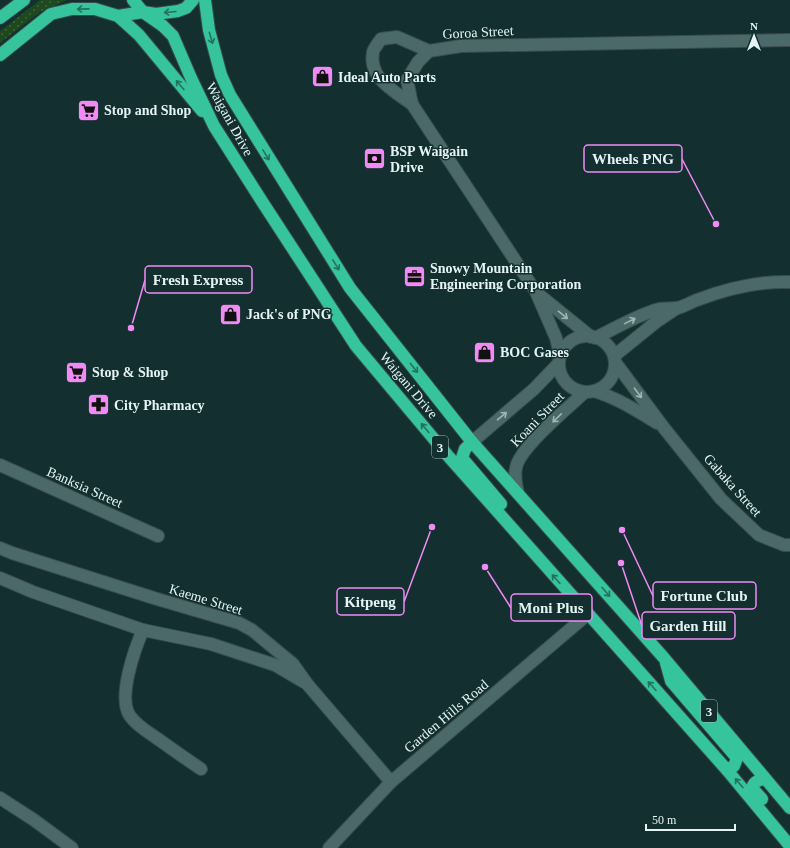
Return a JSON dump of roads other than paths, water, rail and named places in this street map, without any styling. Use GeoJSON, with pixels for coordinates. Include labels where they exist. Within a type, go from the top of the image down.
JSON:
{"type":"FeatureCollection","features":[{"type":"Feature","properties":{"kind":"highway"},"geometry":{"type":"LineString","coordinates":[[0,18],[24,0]]}},
{"type":"Feature","properties":{"kind":"highway","name":"Waigani Drive"},"geometry":{"type":"LineString","coordinates":[[133,0],[142,12],[163,26],[173,36],[214,126],[356,346],[449,457],[727,770],[790,846]]}},
{"type":"Feature","properties":{"kind":"highway"},"geometry":{"type":"LineString","coordinates":[[118,16],[142,12],[156,14],[178,11],[186,8],[193,0]]}},
{"type":"Feature","properties":{"kind":"highway","name":"Waigani Drive"},"geometry":{"type":"LineString","coordinates":[[205,0],[208,30],[221,75],[230,95],[262,150],[350,288],[472,442],[664,658],[790,808]]}},
{"type":"Feature","properties":{"kind":"highway"},"geometry":{"type":"LineString","coordinates":[[0,55],[51,14],[72,9],[95,9],[118,16],[139,35],[214,126]]}},
{"type":"Feature","properties":{"kind":"highway"},"geometry":{"type":"LineString","coordinates":[[472,442],[465,449],[462,458],[527,534],[530,549]]}},
{"type":"Feature","properties":{"kind":"highway"},"geometry":{"type":"LineString","coordinates":[[664,658],[671,681],[737,758],[734,766],[727,770]]}},
{"type":"Feature","properties":{"kind":"highway"},"geometry":{"type":"LineString","coordinates":[[765,779],[756,782],[752,788],[790,834]]}},
{"type":"Feature","properties":{"kind":"street"},"geometry":{"type":"LineString","coordinates":[[412,104],[382,83],[374,68],[373,51],[381,38],[398,37],[429,51]]}},
{"type":"Feature","properties":{"kind":"street","name":"Goroa Street"},"geometry":{"type":"LineString","coordinates":[[559,360],[556,338],[536,292],[412,104],[407,80],[418,62],[429,51],[462,46],[790,40]]}},
{"type":"Feature","properties":{"kind":"street"},"geometry":{"type":"LineString","coordinates":[[614,359],[656,322],[677,308],[722,292],[771,282],[790,282]]}},
{"type":"Feature","properties":{"kind":"street","name":"Goroa Street"},"geometry":{"type":"LineString","coordinates":[[536,292],[593,337]]}},
{"type":"Feature","properties":{"kind":"street"},"geometry":{"type":"LineString","coordinates":[[593,337],[605,343],[608,347],[614,359],[613,372],[609,380],[602,387],[589,391],[577,390],[569,386],[562,376],[559,360],[567,344],[578,338],[593,337],[637,317],[659,309],[677,308]]}},
{"type":"Feature","properties":{"kind":"street","name":"Gabaka Street"},"geometry":{"type":"LineString","coordinates":[[614,359],[664,428],[721,498],[759,535],[784,545],[790,545]]}},
{"type":"Feature","properties":{"kind":"street","name":"Koani Street"},"geometry":{"type":"LineString","coordinates":[[472,442],[534,389],[559,360]]}},
{"type":"Feature","properties":{"kind":"street","name":"Koani Street"},"geometry":{"type":"LineString","coordinates":[[518,493],[515,480],[516,467],[522,455],[544,430],[589,391]]}},
{"type":"Feature","properties":{"kind":"street","name":"Gabaka Street"},"geometry":{"type":"LineString","coordinates":[[589,391],[608,396],[664,428]]}},
{"type":"Feature","properties":{"kind":"street","name":"Banksia Street"},"geometry":{"type":"LineString","coordinates":[[0,465],[158,536]]}},
{"type":"Feature","properties":{"kind":"street","name":"Kaeme Street"},"geometry":{"type":"LineString","coordinates":[[0,548],[157,599],[239,623],[270,644],[293,664],[308,685],[391,782]]}},
{"type":"Feature","properties":{"kind":"street"},"geometry":{"type":"LineString","coordinates":[[0,578],[33,592],[142,630],[211,644],[275,665],[308,685]]}},
{"type":"Feature","properties":{"kind":"street","name":"Garden Hills Road"},"geometry":{"type":"LineString","coordinates":[[329,848],[391,782],[588,614]]}},
{"type":"Feature","properties":{"kind":"street"},"geometry":{"type":"LineString","coordinates":[[142,630],[133,654],[127,684],[126,704],[129,715],[138,724],[200,769]]}},
{"type":"Feature","properties":{"kind":"street"},"geometry":{"type":"LineString","coordinates":[[0,798],[34,820],[70,848]]}},
{"type":"Feature","properties":{"kind":"place","name":"Ideal Auto Parts"},"geometry":{"type":"Point","coordinates":[323,77]}},
{"type":"Feature","properties":{"kind":"place","name":"Stop and Shop"},"geometry":{"type":"Point","coordinates":[89,110]}},
{"type":"Feature","properties":{"kind":"place","name":"BSP Waigain Drive"},"geometry":{"type":"Point","coordinates":[375,159]}},
{"type":"Feature","properties":{"kind":"place","name":"Wheels PNG"},"geometry":{"type":"Point","coordinates":[716,224]}},
{"type":"Feature","properties":{"kind":"place","name":"Snowy Mountain Engineering Corporation"},"geometry":{"type":"Point","coordinates":[414,276]}},
{"type":"Feature","properties":{"kind":"place","name":"Jack's of PNG"},"geometry":{"type":"Point","coordinates":[230,314]}},
{"type":"Feature","properties":{"kind":"place","name":"Fresh Express"},"geometry":{"type":"Point","coordinates":[131,328]}},
{"type":"Feature","properties":{"kind":"place","name":"BOC Gases"},"geometry":{"type":"Point","coordinates":[485,352]}},
{"type":"Feature","properties":{"kind":"place","name":"Stop & Shop"},"geometry":{"type":"Point","coordinates":[77,372]}},
{"type":"Feature","properties":{"kind":"place","name":"City Pharmacy"},"geometry":{"type":"Point","coordinates":[99,405]}},
{"type":"Feature","properties":{"kind":"place","name":"Kitpeng"},"geometry":{"type":"Point","coordinates":[432,527]}},
{"type":"Feature","properties":{"kind":"place","name":"Fortune Club"},"geometry":{"type":"Point","coordinates":[622,530]}},
{"type":"Feature","properties":{"kind":"place","name":"Garden Hill"},"geometry":{"type":"Point","coordinates":[621,563]}},
{"type":"Feature","properties":{"kind":"place","name":"Moni Plus"},"geometry":{"type":"Point","coordinates":[485,567]}}]}
